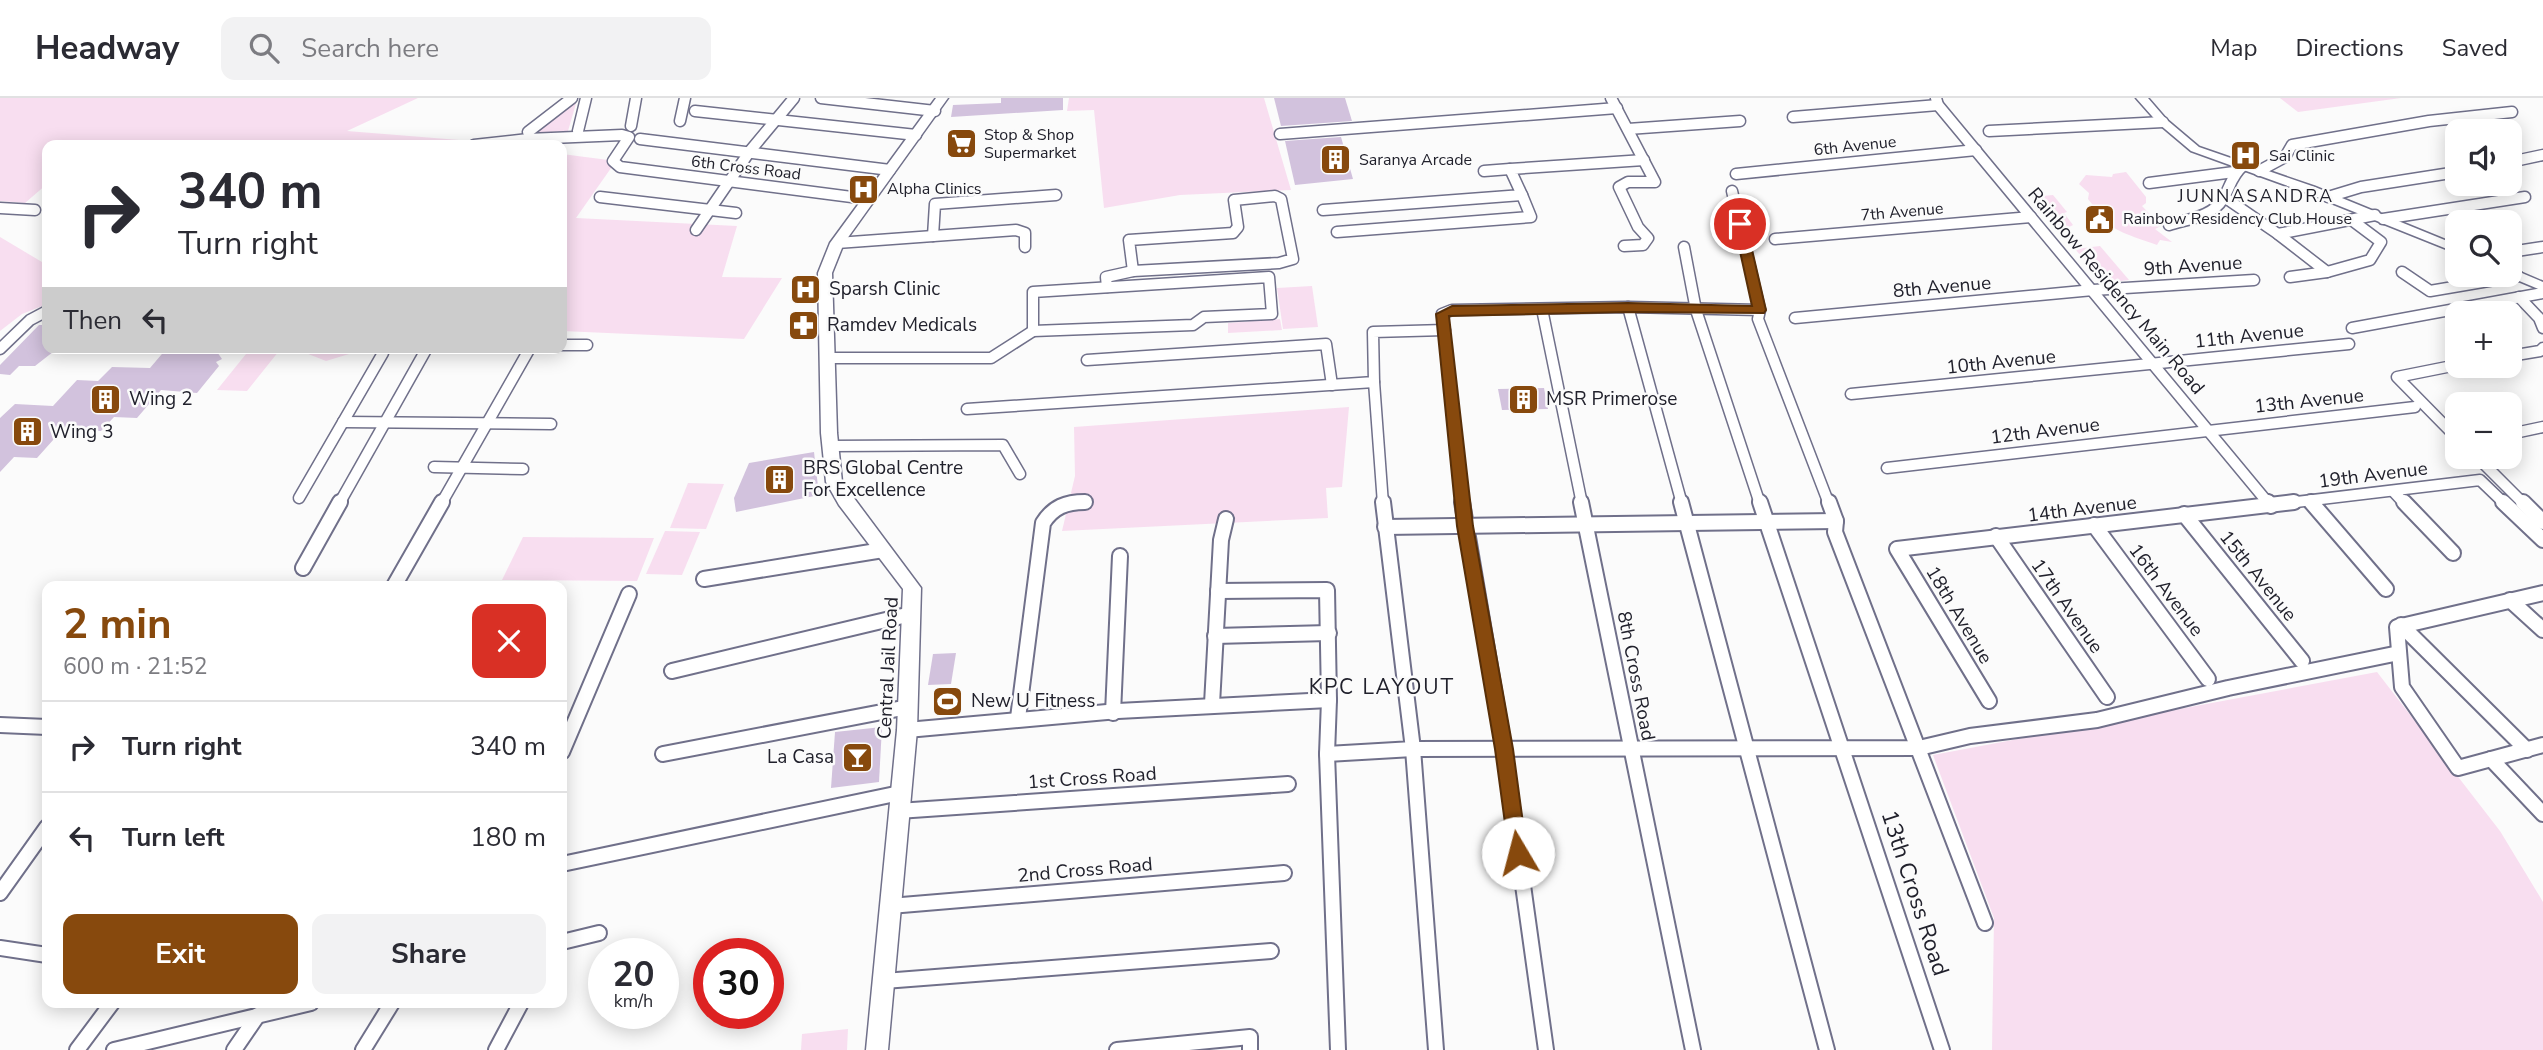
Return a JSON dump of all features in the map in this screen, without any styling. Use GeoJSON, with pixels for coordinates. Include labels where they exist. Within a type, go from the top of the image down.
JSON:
{"type":"FeatureCollection","features":[{"type":"Feature","properties":{"kind":"main road","name":"Central Jail Road"},"geometry":{"type":"LineString","coordinates":[[877,1050],[907,730],[912,588],[845,501],[834,482],[825,273],[837,243],[938,104]]}},
{"type":"Feature","properties":{"kind":"street"},"geometry":{"type":"LineString","coordinates":[[528,132],[572,98]]}},
{"type":"Feature","properties":{"kind":"street"},"geometry":{"type":"LineString","coordinates":[[578,131],[586,98]]}},
{"type":"Feature","properties":{"kind":"street"},"geometry":{"type":"LineString","coordinates":[[631,126],[636,98]]}},
{"type":"Feature","properties":{"kind":"street"},"geometry":{"type":"LineString","coordinates":[[680,121],[685,98]]}},
{"type":"Feature","properties":{"kind":"street"},"geometry":{"type":"LineString","coordinates":[[696,230],[750,151],[794,98]]}},
{"type":"Feature","properties":{"kind":"street"},"geometry":{"type":"LineString","coordinates":[[821,98],[938,104]]}},
{"type":"Feature","properties":{"kind":"street"},"geometry":{"type":"LineString","coordinates":[[1611,98],[1655,182],[1628,182],[1619,187],[1637,227],[1645,232],[1647,241],[1641,246],[1628,246]]}},
{"type":"Feature","properties":{"kind":"street"},"geometry":{"type":"LineString","coordinates":[[2142,98],[2163,122],[2195,149],[2238,169]]}},
{"type":"Feature","properties":{"kind":"street"},"geometry":{"type":"LineString","coordinates":[[1793,117],[1937,101]]}},
{"type":"Feature","properties":{"kind":"street","name":"Rainbow Residency Main Road"},"geometry":{"type":"LineString","coordinates":[[1937,101],[2271,506]]}},
{"type":"Feature","properties":{"kind":"street"},"geometry":{"type":"LineString","coordinates":[[1280,134],[1617,108]]}},
{"type":"Feature","properties":{"kind":"street"},"geometry":{"type":"LineString","coordinates":[[695,111],[916,135]]}},
{"type":"Feature","properties":{"kind":"street"},"geometry":{"type":"LineString","coordinates":[[2259,171],[2285,157],[2292,145],[2429,121],[2512,112]]}},
{"type":"Feature","properties":{"kind":"street"},"geometry":{"type":"LineString","coordinates":[[1628,130],[1740,121]]}},
{"type":"Feature","properties":{"kind":"street"},"geometry":{"type":"LineString","coordinates":[[1989,131],[2163,122]]}},
{"type":"Feature","properties":{"kind":"street"},"geometry":{"type":"LineString","coordinates":[[519,140],[622,135],[629,137],[628,141],[613,161],[620,167]]}},
{"type":"Feature","properties":{"kind":"street"},"geometry":{"type":"LineString","coordinates":[[640,139],[890,170]]}},
{"type":"Feature","properties":{"kind":"street","name":"6th Avenue"},"geometry":{"type":"LineString","coordinates":[[1736,174],[1976,150]]}},
{"type":"Feature","properties":{"kind":"street"},"geometry":{"type":"LineString","coordinates":[[2522,159],[2543,155]]}},
{"type":"Feature","properties":{"kind":"street"},"geometry":{"type":"LineString","coordinates":[[1484,171],[1644,160]]}},
{"type":"Feature","properties":{"kind":"street","name":"6th Cross Road"},"geometry":{"type":"LineString","coordinates":[[620,167],[867,199]]}},
{"type":"Feature","properties":{"kind":"street"},"geometry":{"type":"LineString","coordinates":[[1337,232],[1531,218],[1510,169]]}},
{"type":"Feature","properties":{"kind":"street"},"geometry":{"type":"LineString","coordinates":[[2169,225],[2208,213],[2224,197],[2238,169]]}},
{"type":"Feature","properties":{"kind":"street"},"geometry":{"type":"LineString","coordinates":[[2149,183],[2238,169],[2259,171],[2445,244]]}},
{"type":"Feature","properties":{"kind":"street"},"geometry":{"type":"LineString","coordinates":[[2328,197],[2361,187],[2445,174]]}},
{"type":"Feature","properties":{"kind":"street"},"geometry":{"type":"LineString","coordinates":[[1732,191],[1760,310],[1758,319],[1836,521],[1835,532],[1984,923]]}},
{"type":"Feature","properties":{"kind":"street"},"geometry":{"type":"LineString","coordinates":[[933,236],[934,204],[1056,195]]}},
{"type":"Feature","properties":{"kind":"street"},"geometry":{"type":"LineString","coordinates":[[1322,210],[1522,195]]}},
{"type":"Feature","properties":{"kind":"street"},"geometry":{"type":"LineString","coordinates":[[1107,287],[1106,277],[1133,271],[1279,263],[1293,258],[1281,199],[1275,196],[1234,200],[1238,227],[1233,233],[1129,240],[1133,271]]}},
{"type":"Feature","properties":{"kind":"street"},"geometry":{"type":"LineString","coordinates":[[600,197],[736,212]]}},
{"type":"Feature","properties":{"kind":"street"},"geometry":{"type":"LineString","coordinates":[[2224,197],[2328,272]]}},
{"type":"Feature","properties":{"kind":"street"},"geometry":{"type":"LineString","coordinates":[[2278,234],[2525,197]]}},
{"type":"Feature","properties":{"kind":"street"},"geometry":{"type":"LineString","coordinates":[[0,208],[35,210]]}},
{"type":"Feature","properties":{"kind":"street","name":"7th Avenue"},"geometry":{"type":"LineString","coordinates":[[1775,239],[2031,217]]}},
{"type":"Feature","properties":{"kind":"street"},"geometry":{"type":"LineString","coordinates":[[2290,277],[2328,272],[2370,260],[2381,242],[2353,221]]}},
{"type":"Feature","properties":{"kind":"street"},"geometry":{"type":"LineString","coordinates":[[837,243],[1016,230],[1025,233],[1025,247]]}},
{"type":"Feature","properties":{"kind":"street","name":"13th Cross Road"},"geometry":{"type":"LineString","coordinates":[[1684,247],[1696,310],[1942,1050]]}},
{"type":"Feature","properties":{"kind":"street"},"geometry":{"type":"LineString","coordinates":[[2522,250],[2543,247]]}},
{"type":"Feature","properties":{"kind":"street"},"geometry":{"type":"LineString","coordinates":[[2531,248],[2543,257]]}},
{"type":"Feature","properties":{"kind":"street"},"geometry":{"type":"LineString","coordinates":[[2402,272],[2430,291],[2450,287]]}},
{"type":"Feature","properties":{"kind":"street"},"geometry":{"type":"LineString","coordinates":[[829,358],[991,358],[1033,331],[1193,325],[1204,317],[1272,314],[1269,277],[1033,292],[1033,331]]}},
{"type":"Feature","properties":{"kind":"street"},"geometry":{"type":"LineString","coordinates":[[2522,278],[2543,290]]}},
{"type":"Feature","properties":{"kind":"street","name":"9th Avenue"},"geometry":{"type":"LineString","coordinates":[[2093,290],[2255,280]]}},
{"type":"Feature","properties":{"kind":"street","name":"8th Avenue"},"geometry":{"type":"LineString","coordinates":[[1795,318],[2093,290]]}},
{"type":"Feature","properties":{"kind":"street"},"geometry":{"type":"LineString","coordinates":[[2352,328],[2519,297],[2543,290]]}},
{"type":"Feature","properties":{"kind":"street"},"geometry":{"type":"LineString","coordinates":[[2519,297],[2539,318],[2543,328]]}},
{"type":"Feature","properties":{"kind":"street"},"geometry":{"type":"LineString","coordinates":[[1546,1050],[1504,749],[1465,526],[1442,314],[1452,310],[1628,307],[1760,310]]}},
{"type":"Feature","properties":{"kind":"street"},"geometry":{"type":"LineString","coordinates":[[1628,307],[1827,1050]]}},
{"type":"Feature","properties":{"kind":"street","name":"8th Cross Road"},"geometry":{"type":"LineString","coordinates":[[1542,309],[1693,1050]]}},
{"type":"Feature","properties":{"kind":"street"},"geometry":{"type":"LineString","coordinates":[[0,349],[30,320],[42,314]]}},
{"type":"Feature","properties":{"kind":"street"},"geometry":{"type":"LineString","coordinates":[[1436,1050],[1413,749],[1385,527],[1373,332],[1445,330]]}},
{"type":"Feature","properties":{"kind":"street"},"geometry":{"type":"LineString","coordinates":[[1087,360],[1326,344],[1332,384]]}},
{"type":"Feature","properties":{"kind":"street","name":"11th Avenue"},"geometry":{"type":"LineString","coordinates":[[2154,364],[2349,344]]}},
{"type":"Feature","properties":{"kind":"street"},"geometry":{"type":"LineString","coordinates":[[567,345],[587,345]]}},
{"type":"Feature","properties":{"kind":"street"},"geometry":{"type":"LineString","coordinates":[[2522,354],[2543,348]]}},
{"type":"Feature","properties":{"kind":"street"},"geometry":{"type":"LineString","coordinates":[[299,498],[383,354]]}},
{"type":"Feature","properties":{"kind":"street"},"geometry":{"type":"LineString","coordinates":[[303,568],[424,354]]}},
{"type":"Feature","properties":{"kind":"street"},"geometry":{"type":"LineString","coordinates":[[397,581],[527,354]]}},
{"type":"Feature","properties":{"kind":"street","name":"10th Avenue"},"geometry":{"type":"LineString","coordinates":[[1851,394],[2154,364]]}},
{"type":"Feature","properties":{"kind":"street"},"geometry":{"type":"LineString","coordinates":[[2445,367],[2397,377],[2445,426]]}},
{"type":"Feature","properties":{"kind":"street"},"geometry":{"type":"LineString","coordinates":[[967,409],[1374,382]]}},
{"type":"Feature","properties":{"kind":"street","name":"13th Avenue"},"geometry":{"type":"LineString","coordinates":[[2207,429],[2415,407]]}},
{"type":"Feature","properties":{"kind":"street"},"geometry":{"type":"LineString","coordinates":[[343,422],[551,424]]}},
{"type":"Feature","properties":{"kind":"street"},"geometry":{"type":"LineString","coordinates":[[2522,431],[2543,427]]}},
{"type":"Feature","properties":{"kind":"street","name":"12th Avenue"},"geometry":{"type":"LineString","coordinates":[[1887,468],[2207,429]]}},
{"type":"Feature","properties":{"kind":"street"},"geometry":{"type":"LineString","coordinates":[[831,446],[1003,445],[1020,474]]}},
{"type":"Feature","properties":{"kind":"street"},"geometry":{"type":"LineString","coordinates":[[434,467],[523,469]]}},
{"type":"Feature","properties":{"kind":"street"},"geometry":{"type":"LineString","coordinates":[[2489,469],[2543,522]]}},
{"type":"Feature","properties":{"kind":"street"},"geometry":{"type":"LineString","coordinates":[[2480,480],[2543,540]]}},
{"type":"Feature","properties":{"kind":"street","name":"19th Avenue"},"geometry":{"type":"LineString","coordinates":[[2271,506],[2480,480]]}},
{"type":"Feature","properties":{"kind":"street"},"geometry":{"type":"LineString","coordinates":[[2393,491],[2454,553]]}},
{"type":"Feature","properties":{"kind":"street"},"geometry":{"type":"LineString","coordinates":[[2310,501],[2386,589]]}},
{"type":"Feature","properties":{"kind":"street"},"geometry":{"type":"LineString","coordinates":[[1018,718],[1042,523],[1051,509],[1066,502],[1086,502]]}},
{"type":"Feature","properties":{"kind":"street","name":"14th Avenue"},"geometry":{"type":"LineString","coordinates":[[1897,548],[2271,506]]}},
{"type":"Feature","properties":{"kind":"street","name":"15th Avenue"},"geometry":{"type":"LineString","coordinates":[[2184,514],[2302,661]]}},
{"type":"Feature","properties":{"kind":"street"},"geometry":{"type":"LineString","coordinates":[[1212,704],[1221,540],[1226,519]]}},
{"type":"Feature","properties":{"kind":"street"},"geometry":{"type":"LineString","coordinates":[[1385,527],[1836,521]]}},
{"type":"Feature","properties":{"kind":"street","name":"16th Avenue"},"geometry":{"type":"LineString","coordinates":[[2094,525],[2208,679]]}},
{"type":"Feature","properties":{"kind":"street","name":"17th Avenue"},"geometry":{"type":"LineString","coordinates":[[1996,536],[2107,697]]}},
{"type":"Feature","properties":{"kind":"street","name":"18th Avenue"},"geometry":{"type":"LineString","coordinates":[[1897,548],[1989,701]]}},
{"type":"Feature","properties":{"kind":"street"},"geometry":{"type":"LineString","coordinates":[[704,579],[883,550]]}},
{"type":"Feature","properties":{"kind":"street"},"geometry":{"type":"LineString","coordinates":[[1113,713],[1120,555]]}},
{"type":"Feature","properties":{"kind":"street"},"geometry":{"type":"LineString","coordinates":[[1218,591],[1328,590],[1327,754],[1338,1050]]}},
{"type":"Feature","properties":{"kind":"street"},"geometry":{"type":"LineString","coordinates":[[2543,593],[2397,627],[2402,687],[2458,768],[2543,745]]}},
{"type":"Feature","properties":{"kind":"street"},"geometry":{"type":"LineString","coordinates":[[567,740],[629,594]]}},
{"type":"Feature","properties":{"kind":"street"},"geometry":{"type":"LineString","coordinates":[[2510,600],[2543,630]]}},
{"type":"Feature","properties":{"kind":"street"},"geometry":{"type":"LineString","coordinates":[[672,671],[911,614]]}},
{"type":"Feature","properties":{"kind":"street"},"geometry":{"type":"LineString","coordinates":[[2401,625],[2527,750]]}},
{"type":"Feature","properties":{"kind":"street"},"geometry":{"type":"LineString","coordinates":[[1216,636],[1329,633]]}},
{"type":"Feature","properties":{"kind":"street"},"geometry":{"type":"LineString","coordinates":[[1327,754],[1413,749],[1919,748],[1970,736],[2097,720],[2228,688],[2399,653]]}},
{"type":"Feature","properties":{"kind":"street"},"geometry":{"type":"LineString","coordinates":[[907,730],[1018,718],[1212,704],[1329,700]]}},
{"type":"Feature","properties":{"kind":"street"},"geometry":{"type":"LineString","coordinates":[[663,754],[908,707]]}},
{"type":"Feature","properties":{"kind":"street"},"geometry":{"type":"LineString","coordinates":[[0,725],[42,727]]}},
{"type":"Feature","properties":{"kind":"street"},"geometry":{"type":"LineString","coordinates":[[2491,759],[2543,814]]}},
{"type":"Feature","properties":{"kind":"street","name":"1st Cross Road"},"geometry":{"type":"LineString","coordinates":[[567,863],[899,802],[1288,784]]}},
{"type":"Feature","properties":{"kind":"street"},"geometry":{"type":"LineString","coordinates":[[0,893],[42,834]]}},
{"type":"Feature","properties":{"kind":"street","name":"2nd Cross Road"},"geometry":{"type":"LineString","coordinates":[[890,906],[1284,873]]}},
{"type":"Feature","properties":{"kind":"street"},"geometry":{"type":"LineString","coordinates":[[567,941],[599,933]]}},
{"type":"Feature","properties":{"kind":"street"},"geometry":{"type":"LineString","coordinates":[[0,948],[42,954]]}},
{"type":"Feature","properties":{"kind":"street"},"geometry":{"type":"LineString","coordinates":[[884,981],[1271,951]]}},
{"type":"Feature","properties":{"kind":"street"},"geometry":{"type":"LineString","coordinates":[[77,1050],[108,1008]]}},
{"type":"Feature","properties":{"kind":"street"},"geometry":{"type":"LineString","coordinates":[[114,1050],[289,1008]]}},
{"type":"Feature","properties":{"kind":"street"},"geometry":{"type":"LineString","coordinates":[[363,1050],[388,1008]]}},
{"type":"Feature","properties":{"kind":"street"},"geometry":{"type":"LineString","coordinates":[[496,1050],[518,1008]]}},
{"type":"Feature","properties":{"kind":"street"},"geometry":{"type":"LineString","coordinates":[[234,1050],[258,1015]]}},
{"type":"Feature","properties":{"kind":"street"},"geometry":{"type":"LineString","coordinates":[[1117,1050],[1251,1037],[1251,1050]]}},
{"type":"Feature","properties":{"kind":"shaded area"},"geometry":{"type":"Polygon","coordinates":[[[0,98],[418,98],[347,131],[459,140],[42,140],[42,188],[25,203],[0,201],[0,98]]]}},
{"type":"Feature","properties":{"kind":"shaded area"},"geometry":{"type":"Polygon","coordinates":[[[1069,98],[1264,98],[1291,190],[1180,195],[1104,208],[1094,110],[1067,111],[1069,98]]]}},
{"type":"Feature","properties":{"kind":"shaded area"},"geometry":{"type":"Polygon","coordinates":[[[2280,98],[2401,98],[2298,112],[2280,98]]]}},
{"type":"Feature","properties":{"kind":"shaded area"},"geometry":{"type":"Polygon","coordinates":[[[577,100],[568,131],[532,133],[577,100]]]}},
{"type":"Feature","properties":{"kind":"shaded area"},"geometry":{"type":"Polygon","coordinates":[[[565,134],[561,140],[504,140],[565,134]]]}},
{"type":"Feature","properties":{"kind":"shaded area"},"geometry":{"type":"Polygon","coordinates":[[[567,155],[616,161],[576,218],[737,226],[722,277],[782,278],[744,339],[567,331],[567,155]]]}},
{"type":"Feature","properties":{"kind":"shaded area"},"geometry":{"type":"Polygon","coordinates":[[[2126,172],[2146,197],[2146,203],[2142,206],[2161,226],[2155,229],[2172,242],[2160,240],[2157,245],[2131,236],[2107,223],[2093,211],[2096,209],[2088,199],[2089,193],[2079,184],[2086,175],[2112,177],[2113,174],[2126,172]]]}},
{"type":"Feature","properties":{"kind":"shaded area"},"geometry":{"type":"Polygon","coordinates":[[[2053,195],[2067,212],[2064,213],[2073,225],[2069,227],[2055,224],[2032,197],[2053,195]]]}},
{"type":"Feature","properties":{"kind":"shaded area"},"geometry":{"type":"Polygon","coordinates":[[[0,237],[42,262],[42,306],[22,314],[0,331],[0,237]]]}},
{"type":"Feature","properties":{"kind":"shaded area"},"geometry":{"type":"Polygon","coordinates":[[[2100,246],[2129,280],[2104,283],[2075,249],[2100,246]]]}},
{"type":"Feature","properties":{"kind":"shaded area"},"geometry":{"type":"Polygon","coordinates":[[[1312,286],[1318,327],[1283,329],[1277,288],[1312,286]]]}},
{"type":"Feature","properties":{"kind":"shaded area"},"geometry":{"type":"Polygon","coordinates":[[[1280,319],[1282,330],[1228,333],[1228,323],[1280,319]]]}},
{"type":"Feature","properties":{"kind":"shaded area"},"geometry":{"type":"Polygon","coordinates":[[[246,354],[277,354],[247,391],[217,390],[246,354]]]}},
{"type":"Feature","properties":{"kind":"shaded area"},"geometry":{"type":"Polygon","coordinates":[[[308,354],[349,354],[326,361],[308,354]]]}},
{"type":"Feature","properties":{"kind":"shaded area"},"geometry":{"type":"Polygon","coordinates":[[[1349,407],[1342,487],[1326,488],[1328,518],[1062,531],[1075,476],[1074,427],[1349,407]]]}},
{"type":"Feature","properties":{"kind":"shaded area"},"geometry":{"type":"Polygon","coordinates":[[[688,483],[724,484],[706,529],[670,528],[688,483]]]}},
{"type":"Feature","properties":{"kind":"shaded area"},"geometry":{"type":"Polygon","coordinates":[[[665,531],[700,532],[682,575],[646,574],[665,531]]]}},
{"type":"Feature","properties":{"kind":"shaded area"},"geometry":{"type":"Polygon","coordinates":[[[523,537],[654,538],[637,581],[502,580],[523,537]]]}},
{"type":"Feature","properties":{"kind":"shaded area"},"geometry":{"type":"Polygon","coordinates":[[[2377,672],[2500,831],[2543,902],[2543,1050],[1992,1050],[1994,918],[1933,755],[2377,672]]]}},
{"type":"Feature","properties":{"kind":"shaded area"},"geometry":{"type":"Polygon","coordinates":[[[848,1029],[847,1050],[801,1050],[802,1034],[848,1029]]]}},
{"type":"Feature","properties":{"kind":"building"},"geometry":{"type":"Polygon","coordinates":[[[1001,98],[1063,98],[1063,110],[951,117],[953,105],[1001,103],[1001,98]]]}},
{"type":"Feature","properties":{"kind":"building"},"geometry":{"type":"Polygon","coordinates":[[[1274,98],[1345,98],[1352,121],[1281,126],[1274,98]]]}},
{"type":"Feature","properties":{"kind":"building","name":"Saranya Arcade"},"geometry":{"type":"Polygon","coordinates":[[[1341,137],[1353,179],[1295,185],[1285,141],[1341,137]]]}},
{"type":"Feature","properties":{"kind":"building"},"geometry":{"type":"Polygon","coordinates":[[[42,325],[42,354],[50,354],[35,366],[19,366],[10,375],[0,374],[0,365],[42,325]]]}},
{"type":"Feature","properties":{"kind":"building"},"geometry":{"type":"Polygon","coordinates":[[[162,354],[218,354],[222,359],[216,362],[219,366],[197,393],[161,390],[137,418],[114,417],[101,431],[62,430],[37,458],[14,457],[0,472],[0,418],[15,404],[53,406],[77,380],[98,381],[112,367],[150,368],[162,354]]]}},
{"type":"Feature","properties":{"kind":"building","name":"MSR Primerose"},"geometry":{"type":"Polygon","coordinates":[[[1544,388],[1548,409],[1502,410],[1498,389],[1544,388]]]}},
{"type":"Feature","properties":{"kind":"building","name":"BRS Global Centre For Excellence"},"geometry":{"type":"Polygon","coordinates":[[[814,452],[819,495],[736,512],[734,498],[749,463],[814,452]]]}},
{"type":"Feature","properties":{"kind":"building"},"geometry":{"type":"Polygon","coordinates":[[[956,653],[951,684],[928,685],[933,654],[956,653]]]}},
{"type":"Feature","properties":{"kind":"building","name":"La Casa"},"geometry":{"type":"Polygon","coordinates":[[[882,727],[879,782],[831,788],[835,732],[882,727]]]}},
{"type":"Feature","properties":{"kind":"place","name":"Stop & Shop Supermarket"},"geometry":{"type":"Point","coordinates":[961,144]}},
{"type":"Feature","properties":{"kind":"place","name":"Sai Clinic"},"geometry":{"type":"Point","coordinates":[2246,156]}},
{"type":"Feature","properties":{"kind":"place","name":"Saranya Arcade"},"geometry":{"type":"Point","coordinates":[1336,160]}},
{"type":"Feature","properties":{"kind":"place","name":"Alpha Clinics"},"geometry":{"type":"Point","coordinates":[864,189]}},
{"type":"Feature","properties":{"kind":"place","name":"Rainbow Residency Club House"},"geometry":{"type":"Point","coordinates":[2100,219]}},
{"type":"Feature","properties":{"kind":"place","name":"Sparsh Clinic"},"geometry":{"type":"Point","coordinates":[806,289]}},
{"type":"Feature","properties":{"kind":"place","name":"Ramdev Medicals"},"geometry":{"type":"Point","coordinates":[804,325]}},
{"type":"Feature","properties":{"kind":"place","name":"Wing 2"},"geometry":{"type":"Point","coordinates":[106,399]}},
{"type":"Feature","properties":{"kind":"place","name":"MSR Primerose"},"geometry":{"type":"Point","coordinates":[1523,399]}},
{"type":"Feature","properties":{"kind":"place","name":"Wing 3"},"geometry":{"type":"Point","coordinates":[27,432]}},
{"type":"Feature","properties":{"kind":"place","name":"BRS Global Centre For Excellence"},"geometry":{"type":"Point","coordinates":[780,479]}},
{"type":"Feature","properties":{"kind":"place","name":"New U Fitness"},"geometry":{"type":"Point","coordinates":[948,701]}},
{"type":"Feature","properties":{"kind":"place","name":"La Casa"},"geometry":{"type":"Point","coordinates":[857,757]}},
{"type":"Feature","properties":{"kind":"district","name":"JUNNASANDRA"},"geometry":{"type":"Point","coordinates":[2256,196]}},
{"type":"Feature","properties":{"kind":"district","name":"KPC LAYOUT"},"geometry":{"type":"Point","coordinates":[1382,687]}},
{"type":"Feature","properties":{"kind":"route"},"geometry":{"type":"LineString","coordinates":[[1518,853],[1504,749],[1465,526],[1442,314],[1452,310],[1628,307],[1760,310],[1740,224]]}}]}
